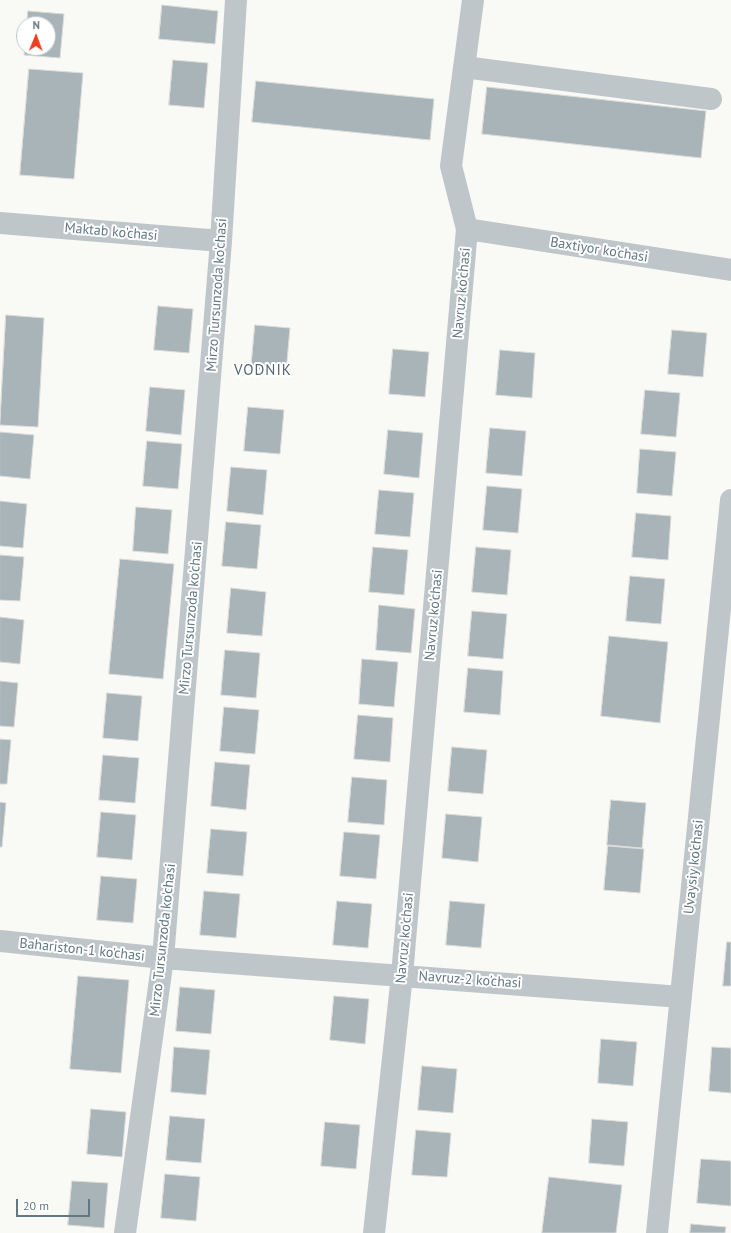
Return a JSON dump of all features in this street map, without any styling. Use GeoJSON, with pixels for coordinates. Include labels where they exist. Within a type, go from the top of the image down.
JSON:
{"type":"FeatureCollection","features":[{"type":"Feature","properties":{"kind":"street","name":"Mirzo Tursunzoda ko'chasi"},"geometry":{"type":"LineString","coordinates":[[125,1233],[163,958],[221,241],[236,0]]}},
{"type":"Feature","properties":{"kind":"street","name":"Navruz ko'chasi"},"geometry":{"type":"LineString","coordinates":[[374,1233],[402,975],[468,230],[451,166],[473,0]]}},
{"type":"Feature","properties":{"kind":"street"},"geometry":{"type":"LineString","coordinates":[[464,67],[711,99]]}},
{"type":"Feature","properties":{"kind":"street","name":"Maktab ko'chasi"},"geometry":{"type":"LineString","coordinates":[[0,222],[221,241]]}},
{"type":"Feature","properties":{"kind":"street","name":"Baxtiyor ko'chasi"},"geometry":{"type":"LineString","coordinates":[[468,230],[731,270]]}},
{"type":"Feature","properties":{"kind":"street","name":"Uvaysiy ko'chasi"},"geometry":{"type":"LineString","coordinates":[[657,1233],[731,500]]}},
{"type":"Feature","properties":{"kind":"street","name":"Bahariston-1 ko'chasi"},"geometry":{"type":"LineString","coordinates":[[0,941],[163,958]]}},
{"type":"Feature","properties":{"kind":"street","name":"Navruz-2 ko'chasi"},"geometry":{"type":"LineString","coordinates":[[163,958],[681,997]]}},
{"type":"Feature","properties":{"kind":"building"},"geometry":{"type":"Polygon","coordinates":[[[162,5],[218,11],[215,44],[159,39],[162,5]]]}},
{"type":"Feature","properties":{"kind":"building"},"geometry":{"type":"Polygon","coordinates":[[[28,11],[64,14],[60,58],[36,56],[56,56],[56,16],[28,16],[28,11]]]}},
{"type":"Feature","properties":{"kind":"building"},"geometry":{"type":"Polygon","coordinates":[[[173,60],[208,63],[204,108],[169,105],[173,60]]]}},
{"type":"Feature","properties":{"kind":"building"},"geometry":{"type":"Polygon","coordinates":[[[29,69],[83,73],[74,179],[20,175],[29,69]]]}},
{"type":"Feature","properties":{"kind":"building"},"geometry":{"type":"Polygon","coordinates":[[[256,81],[434,99],[430,140],[252,122],[256,81]]]}},
{"type":"Feature","properties":{"kind":"building"},"geometry":{"type":"Polygon","coordinates":[[[487,87],[706,111],[701,158],[482,134],[487,87]]]}},
{"type":"Feature","properties":{"kind":"building"},"geometry":{"type":"Polygon","coordinates":[[[158,306],[193,309],[189,353],[154,350],[158,306]]]}},
{"type":"Feature","properties":{"kind":"building"},"geometry":{"type":"Polygon","coordinates":[[[6,315],[44,318],[38,427],[0,425],[6,315]]]}},
{"type":"Feature","properties":{"kind":"building"},"geometry":{"type":"Polygon","coordinates":[[[255,325],[290,328],[286,372],[251,369],[255,325]]]}},
{"type":"Feature","properties":{"kind":"building"},"geometry":{"type":"Polygon","coordinates":[[[672,330],[707,333],[703,377],[668,374],[672,330]]]}},
{"type":"Feature","properties":{"kind":"building"},"geometry":{"type":"Polygon","coordinates":[[[393,349],[429,352],[425,397],[389,394],[393,349]]]}},
{"type":"Feature","properties":{"kind":"building"},"geometry":{"type":"Polygon","coordinates":[[[500,350],[535,353],[532,398],[496,395],[500,350]]]}},
{"type":"Feature","properties":{"kind":"building"},"geometry":{"type":"Polygon","coordinates":[[[150,387],[185,390],[181,435],[146,431],[150,387]]]}},
{"type":"Feature","properties":{"kind":"building"},"geometry":{"type":"Polygon","coordinates":[[[645,390],[680,393],[676,437],[641,434],[645,390]]]}},
{"type":"Feature","properties":{"kind":"building"},"geometry":{"type":"Polygon","coordinates":[[[248,407],[284,410],[280,454],[244,451],[248,407]]]}},
{"type":"Feature","properties":{"kind":"building"},"geometry":{"type":"Polygon","coordinates":[[[490,428],[526,431],[522,476],[486,473],[490,428]]]}},
{"type":"Feature","properties":{"kind":"building"},"geometry":{"type":"Polygon","coordinates":[[[388,430],[423,433],[419,478],[384,474],[388,430]]]}},
{"type":"Feature","properties":{"kind":"building"},"geometry":{"type":"Polygon","coordinates":[[[0,432],[34,435],[30,479],[0,476],[0,432]]]}},
{"type":"Feature","properties":{"kind":"building"},"geometry":{"type":"Polygon","coordinates":[[[147,441],[182,444],[178,489],[143,486],[147,441]]]}},
{"type":"Feature","properties":{"kind":"building"},"geometry":{"type":"Polygon","coordinates":[[[640,449],[676,452],[672,496],[637,493],[640,449]]]}},
{"type":"Feature","properties":{"kind":"building"},"geometry":{"type":"Polygon","coordinates":[[[231,467],[267,470],[263,515],[227,511],[231,467]]]}},
{"type":"Feature","properties":{"kind":"building"},"geometry":{"type":"Polygon","coordinates":[[[487,486],[522,489],[518,533],[483,530],[487,486]]]}},
{"type":"Feature","properties":{"kind":"building"},"geometry":{"type":"Polygon","coordinates":[[[379,490],[414,493],[410,537],[375,534],[379,490]]]}},
{"type":"Feature","properties":{"kind":"building"},"geometry":{"type":"Polygon","coordinates":[[[0,501],[27,504],[23,548],[0,546],[0,501]]]}},
{"type":"Feature","properties":{"kind":"building"},"geometry":{"type":"Polygon","coordinates":[[[136,507],[172,510],[168,554],[133,551],[136,507]]]}},
{"type":"Feature","properties":{"kind":"building"},"geometry":{"type":"Polygon","coordinates":[[[636,513],[671,516],[668,560],[632,557],[636,513]]]}},
{"type":"Feature","properties":{"kind":"building"},"geometry":{"type":"Polygon","coordinates":[[[226,522],[261,525],[257,569],[222,566],[226,522]]]}},
{"type":"Feature","properties":{"kind":"building"},"geometry":{"type":"Polygon","coordinates":[[[373,547],[408,550],[404,595],[369,592],[373,547]]]}},
{"type":"Feature","properties":{"kind":"building"},"geometry":{"type":"Polygon","coordinates":[[[476,547],[511,550],[507,595],[472,592],[476,547]]]}},
{"type":"Feature","properties":{"kind":"building"},"geometry":{"type":"Polygon","coordinates":[[[0,555],[24,557],[20,601],[0,600],[0,555]]]}},
{"type":"Feature","properties":{"kind":"building"},"geometry":{"type":"Polygon","coordinates":[[[120,559],[174,564],[163,679],[109,674],[120,559]]]}},
{"type":"Feature","properties":{"kind":"building"},"geometry":{"type":"Polygon","coordinates":[[[630,576],[665,579],[661,624],[626,621],[630,576]]]}},
{"type":"Feature","properties":{"kind":"building"},"geometry":{"type":"Polygon","coordinates":[[[231,588],[266,592],[262,636],[227,633],[231,588]]]}},
{"type":"Feature","properties":{"kind":"building"},"geometry":{"type":"Polygon","coordinates":[[[379,605],[415,609],[411,653],[376,650],[379,605]]]}},
{"type":"Feature","properties":{"kind":"building"},"geometry":{"type":"Polygon","coordinates":[[[472,611],[507,614],[503,659],[468,656],[472,611]]]}},
{"type":"Feature","properties":{"kind":"building"},"geometry":{"type":"Polygon","coordinates":[[[0,617],[24,620],[20,664],[0,662],[0,617]]]}},
{"type":"Feature","properties":{"kind":"building"},"geometry":{"type":"Polygon","coordinates":[[[609,636],[668,642],[660,723],[601,716],[609,636]]]}},
{"type":"Feature","properties":{"kind":"building"},"geometry":{"type":"Polygon","coordinates":[[[225,650],[260,653],[256,698],[221,695],[225,650]]]}},
{"type":"Feature","properties":{"kind":"building"},"geometry":{"type":"Polygon","coordinates":[[[362,659],[398,662],[394,707],[359,704],[362,659]]]}},
{"type":"Feature","properties":{"kind":"building"},"geometry":{"type":"Polygon","coordinates":[[[468,668],[503,671],[500,715],[464,712],[468,668]]]}},
{"type":"Feature","properties":{"kind":"building"},"geometry":{"type":"Polygon","coordinates":[[[0,681],[18,683],[14,727],[0,726],[0,681]]]}},
{"type":"Feature","properties":{"kind":"building"},"geometry":{"type":"Polygon","coordinates":[[[107,693],[142,696],[138,741],[103,738],[107,693]]]}},
{"type":"Feature","properties":{"kind":"building"},"geometry":{"type":"Polygon","coordinates":[[[224,707],[259,710],[255,754],[220,751],[224,707]]]}},
{"type":"Feature","properties":{"kind":"building"},"geometry":{"type":"Polygon","coordinates":[[[358,715],[393,718],[390,762],[354,759],[358,715]]]}},
{"type":"Feature","properties":{"kind":"building"},"geometry":{"type":"Polygon","coordinates":[[[0,739],[11,740],[7,784],[0,784],[0,739]]]}},
{"type":"Feature","properties":{"kind":"building"},"geometry":{"type":"Polygon","coordinates":[[[452,747],[487,750],[483,794],[448,791],[452,747]]]}},
{"type":"Feature","properties":{"kind":"building"},"geometry":{"type":"Polygon","coordinates":[[[103,755],[139,758],[135,803],[99,800],[103,755]]]}},
{"type":"Feature","properties":{"kind":"building"},"geometry":{"type":"Polygon","coordinates":[[[215,762],[250,765],[246,810],[211,806],[215,762]]]}},
{"type":"Feature","properties":{"kind":"building"},"geometry":{"type":"Polygon","coordinates":[[[352,777],[387,780],[384,825],[348,822],[352,777]]]}},
{"type":"Feature","properties":{"kind":"building"},"geometry":{"type":"Polygon","coordinates":[[[611,800],[646,803],[642,848],[607,845],[611,800]]]}},
{"type":"Feature","properties":{"kind":"building"},"geometry":{"type":"Polygon","coordinates":[[[0,802],[6,803],[2,847],[0,847],[0,802]]]}},
{"type":"Feature","properties":{"kind":"building"},"geometry":{"type":"Polygon","coordinates":[[[101,812],[136,815],[132,860],[97,857],[101,812]]]}},
{"type":"Feature","properties":{"kind":"building"},"geometry":{"type":"Polygon","coordinates":[[[446,814],[482,817],[478,862],[442,858],[446,814]]]}},
{"type":"Feature","properties":{"kind":"building"},"geometry":{"type":"Polygon","coordinates":[[[211,829],[247,832],[243,876],[207,873],[211,829]]]}},
{"type":"Feature","properties":{"kind":"building"},"geometry":{"type":"Polygon","coordinates":[[[344,832],[380,835],[376,879],[340,876],[344,832]]]}},
{"type":"Feature","properties":{"kind":"building"},"geometry":{"type":"Polygon","coordinates":[[[608,846],[644,849],[640,893],[604,890],[608,846]]]}},
{"type":"Feature","properties":{"kind":"building"},"geometry":{"type":"Polygon","coordinates":[[[101,876],[137,879],[133,923],[97,920],[101,876]]]}},
{"type":"Feature","properties":{"kind":"building"},"geometry":{"type":"Polygon","coordinates":[[[204,891],[240,894],[236,938],[200,935],[204,891]]]}},
{"type":"Feature","properties":{"kind":"building"},"geometry":{"type":"Polygon","coordinates":[[[337,901],[372,904],[368,948],[333,945],[337,901]]]}},
{"type":"Feature","properties":{"kind":"building"},"geometry":{"type":"Polygon","coordinates":[[[450,901],[485,904],[481,948],[446,945],[450,901]]]}},
{"type":"Feature","properties":{"kind":"building"},"geometry":{"type":"Polygon","coordinates":[[[727,942],[731,942],[731,986],[723,986],[727,942]]]}},
{"type":"Feature","properties":{"kind":"building"},"geometry":{"type":"Polygon","coordinates":[[[78,976],[129,980],[121,1073],[70,1069],[78,976]]]}},
{"type":"Feature","properties":{"kind":"building"},"geometry":{"type":"Polygon","coordinates":[[[180,987],[215,990],[211,1034],[176,1031],[180,987]]]}},
{"type":"Feature","properties":{"kind":"building"},"geometry":{"type":"Polygon","coordinates":[[[334,996],[369,999],[365,1044],[330,1040],[334,996]]]}},
{"type":"Feature","properties":{"kind":"building"},"geometry":{"type":"Polygon","coordinates":[[[601,1039],[637,1042],[633,1086],[598,1083],[601,1039]]]}},
{"type":"Feature","properties":{"kind":"building"},"geometry":{"type":"Polygon","coordinates":[[[174,1047],[210,1050],[206,1095],[171,1092],[174,1047]]]}},
{"type":"Feature","properties":{"kind":"building"},"geometry":{"type":"Polygon","coordinates":[[[712,1047],[731,1048],[731,1093],[709,1091],[712,1047]]]}},
{"type":"Feature","properties":{"kind":"building"},"geometry":{"type":"Polygon","coordinates":[[[422,1066],[457,1069],[453,1113],[418,1110],[422,1066]]]}},
{"type":"Feature","properties":{"kind":"building"},"geometry":{"type":"Polygon","coordinates":[[[91,1109],[126,1112],[122,1157],[87,1154],[91,1109]]]}},
{"type":"Feature","properties":{"kind":"building"},"geometry":{"type":"Polygon","coordinates":[[[170,1116],[205,1119],[201,1163],[166,1160],[170,1116]]]}},
{"type":"Feature","properties":{"kind":"building"},"geometry":{"type":"Polygon","coordinates":[[[592,1119],[628,1122],[624,1166],[589,1163],[592,1119]]]}},
{"type":"Feature","properties":{"kind":"building"},"geometry":{"type":"Polygon","coordinates":[[[325,1122],[360,1125],[356,1169],[321,1166],[325,1122]]]}},
{"type":"Feature","properties":{"kind":"building"},"geometry":{"type":"Polygon","coordinates":[[[416,1130],[451,1133],[447,1177],[412,1175],[416,1130]]]}},
{"type":"Feature","properties":{"kind":"building"},"geometry":{"type":"Polygon","coordinates":[[[701,1159],[731,1161],[731,1206],[697,1203],[701,1159]]]}},
{"type":"Feature","properties":{"kind":"building"},"geometry":{"type":"Polygon","coordinates":[[[165,1174],[200,1177],[196,1221],[161,1218],[165,1174]]]}},
{"type":"Feature","properties":{"kind":"building"},"geometry":{"type":"Polygon","coordinates":[[[549,1177],[622,1185],[616,1233],[542,1233],[549,1177]]]}},
{"type":"Feature","properties":{"kind":"building"},"geometry":{"type":"Polygon","coordinates":[[[72,1181],[108,1183],[104,1228],[68,1225],[72,1181]]]}},
{"type":"Feature","properties":{"kind":"building"},"geometry":{"type":"Polygon","coordinates":[[[691,1224],[726,1227],[725,1233],[690,1233],[691,1224]]]}},
{"type":"Feature","properties":{"kind":"district","name":"VODNIK"},"geometry":{"type":"Point","coordinates":[263,371]}}]}
